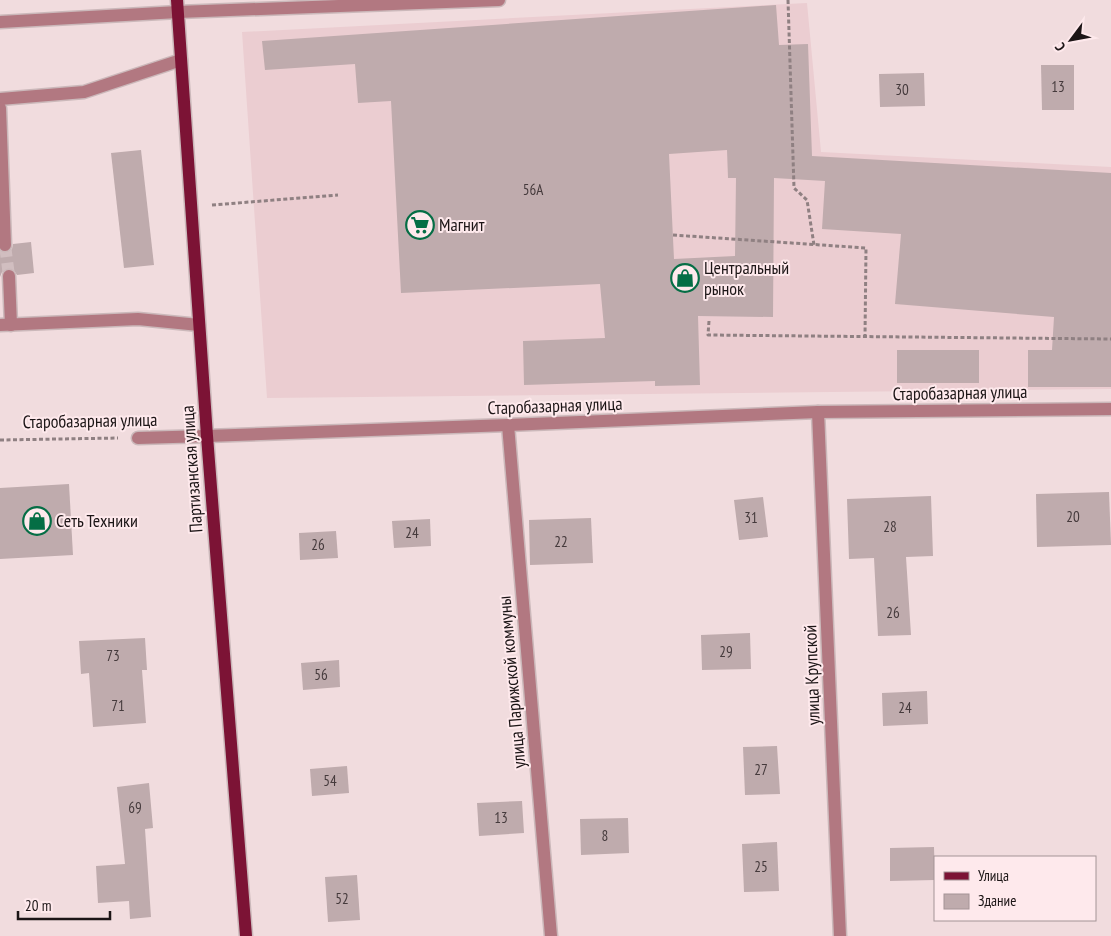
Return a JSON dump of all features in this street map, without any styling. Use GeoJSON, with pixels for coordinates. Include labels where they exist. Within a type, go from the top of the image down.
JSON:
{"type":"FeatureCollection","features":[{"type":"Feature","properties":{"kind":"main road","name":"Партизанская улица"},"geometry":{"type":"LineString","coordinates":[[178,6],[207,436],[246,936]]}},
{"type":"Feature","properties":{"kind":"street"},"geometry":{"type":"LineString","coordinates":[[0,22],[178,6],[499,0]]}},
{"type":"Feature","properties":{"kind":"street"},"geometry":{"type":"LineString","coordinates":[[0,99],[84,92],[181,60]]}},
{"type":"Feature","properties":{"kind":"street"},"geometry":{"type":"LineString","coordinates":[[0,108],[5,245]]}},
{"type":"Feature","properties":{"kind":"street"},"geometry":{"type":"LineString","coordinates":[[9,276],[5,325],[138,319],[200,325]]}},
{"type":"Feature","properties":{"kind":"street","name":"Старобазарная улица"},"geometry":{"type":"LineString","coordinates":[[138,438],[818,412],[1111,409]]}},
{"type":"Feature","properties":{"kind":"street","name":"улица Крупской"},"geometry":{"type":"LineString","coordinates":[[818,412],[840,936]]}},
{"type":"Feature","properties":{"kind":"street","name":"улица Парижской коммуны"},"geometry":{"type":"LineString","coordinates":[[508,425],[551,936]]}},
{"type":"Feature","properties":{"kind":"path"},"geometry":{"type":"LineString","coordinates":[[788,0],[794,188],[807,200],[814,245]]}},
{"type":"Feature","properties":{"kind":"path"},"geometry":{"type":"LineString","coordinates":[[192,206],[338,195]]}},
{"type":"Feature","properties":{"kind":"path"},"geometry":{"type":"LineString","coordinates":[[672,235],[866,248],[865,337]]}},
{"type":"Feature","properties":{"kind":"path"},"geometry":{"type":"LineString","coordinates":[[709,321],[708,335],[1111,339]]}},
{"type":"Feature","properties":{"kind":"path","name":"Старобазарная улица"},"geometry":{"type":"LineString","coordinates":[[0,440],[138,438]]}},
{"type":"Feature","properties":{"kind":"shaded area","name":"Центральный рынок"},"geometry":{"type":"Polygon","coordinates":[[[807,3],[821,152],[1111,167],[1111,389],[267,398],[242,32],[807,3]]]}},
{"type":"Feature","properties":{"kind":"building"},"geometry":{"type":"Polygon","coordinates":[[[776,5],[779,45],[808,44],[812,156],[1111,173],[1111,387],[1028,387],[1028,350],[1052,350],[1054,317],[895,304],[901,234],[822,229],[825,181],[774,178],[773,317],[698,316],[700,385],[655,386],[655,381],[524,385],[523,341],[605,338],[600,284],[401,293],[391,101],[358,103],[355,64],[265,70],[262,41],[776,5]],[[727,150],[669,154],[674,259],[735,256],[736,178],[728,178],[727,150]]]}},
{"type":"Feature","properties":{"kind":"building"},"geometry":{"type":"Polygon","coordinates":[[[1041,65],[1074,65],[1074,110],[1042,110],[1041,65]]]}},
{"type":"Feature","properties":{"kind":"building"},"geometry":{"type":"Polygon","coordinates":[[[924,73],[925,106],[880,107],[879,74],[924,73]]]}},
{"type":"Feature","properties":{"kind":"building"},"geometry":{"type":"Polygon","coordinates":[[[141,150],[154,265],[124,268],[111,153],[141,150]]]}},
{"type":"Feature","properties":{"kind":"building"},"geometry":{"type":"Polygon","coordinates":[[[31,242],[34,273],[17,275],[13,269],[8,268],[2,272],[0,277],[0,251],[6,253],[12,249],[13,244],[31,242]]]}},
{"type":"Feature","properties":{"kind":"building"},"geometry":{"type":"Polygon","coordinates":[[[897,350],[979,350],[979,383],[897,383],[897,350]]]}},
{"type":"Feature","properties":{"kind":"building"},"geometry":{"type":"Polygon","coordinates":[[[69,484],[73,555],[0,559],[0,488],[69,484]]]}},
{"type":"Feature","properties":{"kind":"building"},"geometry":{"type":"Polygon","coordinates":[[[1109,492],[1111,545],[1037,547],[1036,494],[1109,492]]]}},
{"type":"Feature","properties":{"kind":"building"},"geometry":{"type":"Polygon","coordinates":[[[931,496],[933,556],[906,557],[911,635],[878,636],[874,558],[849,559],[847,499],[931,496]]]}},
{"type":"Feature","properties":{"kind":"building"},"geometry":{"type":"Polygon","coordinates":[[[763,497],[768,537],[739,540],[734,500],[763,497]]]}},
{"type":"Feature","properties":{"kind":"building"},"geometry":{"type":"Polygon","coordinates":[[[591,518],[593,563],[530,565],[529,520],[591,518]]]}},
{"type":"Feature","properties":{"kind":"building"},"geometry":{"type":"Polygon","coordinates":[[[430,519],[431,546],[394,548],[392,521],[430,519]]]}},
{"type":"Feature","properties":{"kind":"building"},"geometry":{"type":"Polygon","coordinates":[[[336,531],[338,558],[300,560],[299,533],[336,531]]]}},
{"type":"Feature","properties":{"kind":"building"},"geometry":{"type":"Polygon","coordinates":[[[750,633],[751,669],[702,670],[701,635],[750,633]]]}},
{"type":"Feature","properties":{"kind":"building"},"geometry":{"type":"Polygon","coordinates":[[[145,638],[147,670],[142,670],[146,723],[93,727],[89,673],[81,674],[79,641],[145,638]]]}},
{"type":"Feature","properties":{"kind":"building"},"geometry":{"type":"Polygon","coordinates":[[[339,660],[340,687],[303,690],[301,663],[339,660]]]}},
{"type":"Feature","properties":{"kind":"building"},"geometry":{"type":"Polygon","coordinates":[[[927,691],[928,724],[883,726],[882,693],[927,691]]]}},
{"type":"Feature","properties":{"kind":"building"},"geometry":{"type":"Polygon","coordinates":[[[777,746],[780,794],[745,795],[743,747],[777,746]]]}},
{"type":"Feature","properties":{"kind":"building"},"geometry":{"type":"Polygon","coordinates":[[[347,766],[349,793],[312,796],[310,769],[347,766]]]}},
{"type":"Feature","properties":{"kind":"building"},"geometry":{"type":"Polygon","coordinates":[[[149,783],[153,828],[145,829],[151,917],[130,919],[129,901],[98,903],[96,866],[125,864],[117,787],[149,783]]]}},
{"type":"Feature","properties":{"kind":"building"},"geometry":{"type":"Polygon","coordinates":[[[522,801],[524,833],[479,836],[477,803],[522,801]]]}},
{"type":"Feature","properties":{"kind":"building"},"geometry":{"type":"Polygon","coordinates":[[[628,818],[629,853],[581,855],[580,819],[628,818]]]}},
{"type":"Feature","properties":{"kind":"building"},"geometry":{"type":"Polygon","coordinates":[[[777,842],[779,891],[744,892],[742,844],[777,842]]]}},
{"type":"Feature","properties":{"kind":"building"},"geometry":{"type":"Polygon","coordinates":[[[934,847],[934,880],[890,881],[890,848],[934,847]]]}},
{"type":"Feature","properties":{"kind":"building"},"geometry":{"type":"Polygon","coordinates":[[[357,875],[360,920],[328,922],[325,877],[357,875]]]}},
{"type":"Feature","properties":{"kind":"tunnel"},"geometry":{"type":"LineString","coordinates":[[5,245],[9,276]]}},
{"type":"Feature","properties":{"kind":"place","name":"Магнит"},"geometry":{"type":"Point","coordinates":[420,225]}},
{"type":"Feature","properties":{"kind":"place","name":"Центральный рынок"},"geometry":{"type":"Point","coordinates":[685,278]}},
{"type":"Feature","properties":{"kind":"place","name":"Сеть Техники"},"geometry":{"type":"Point","coordinates":[37,521]}}]}
